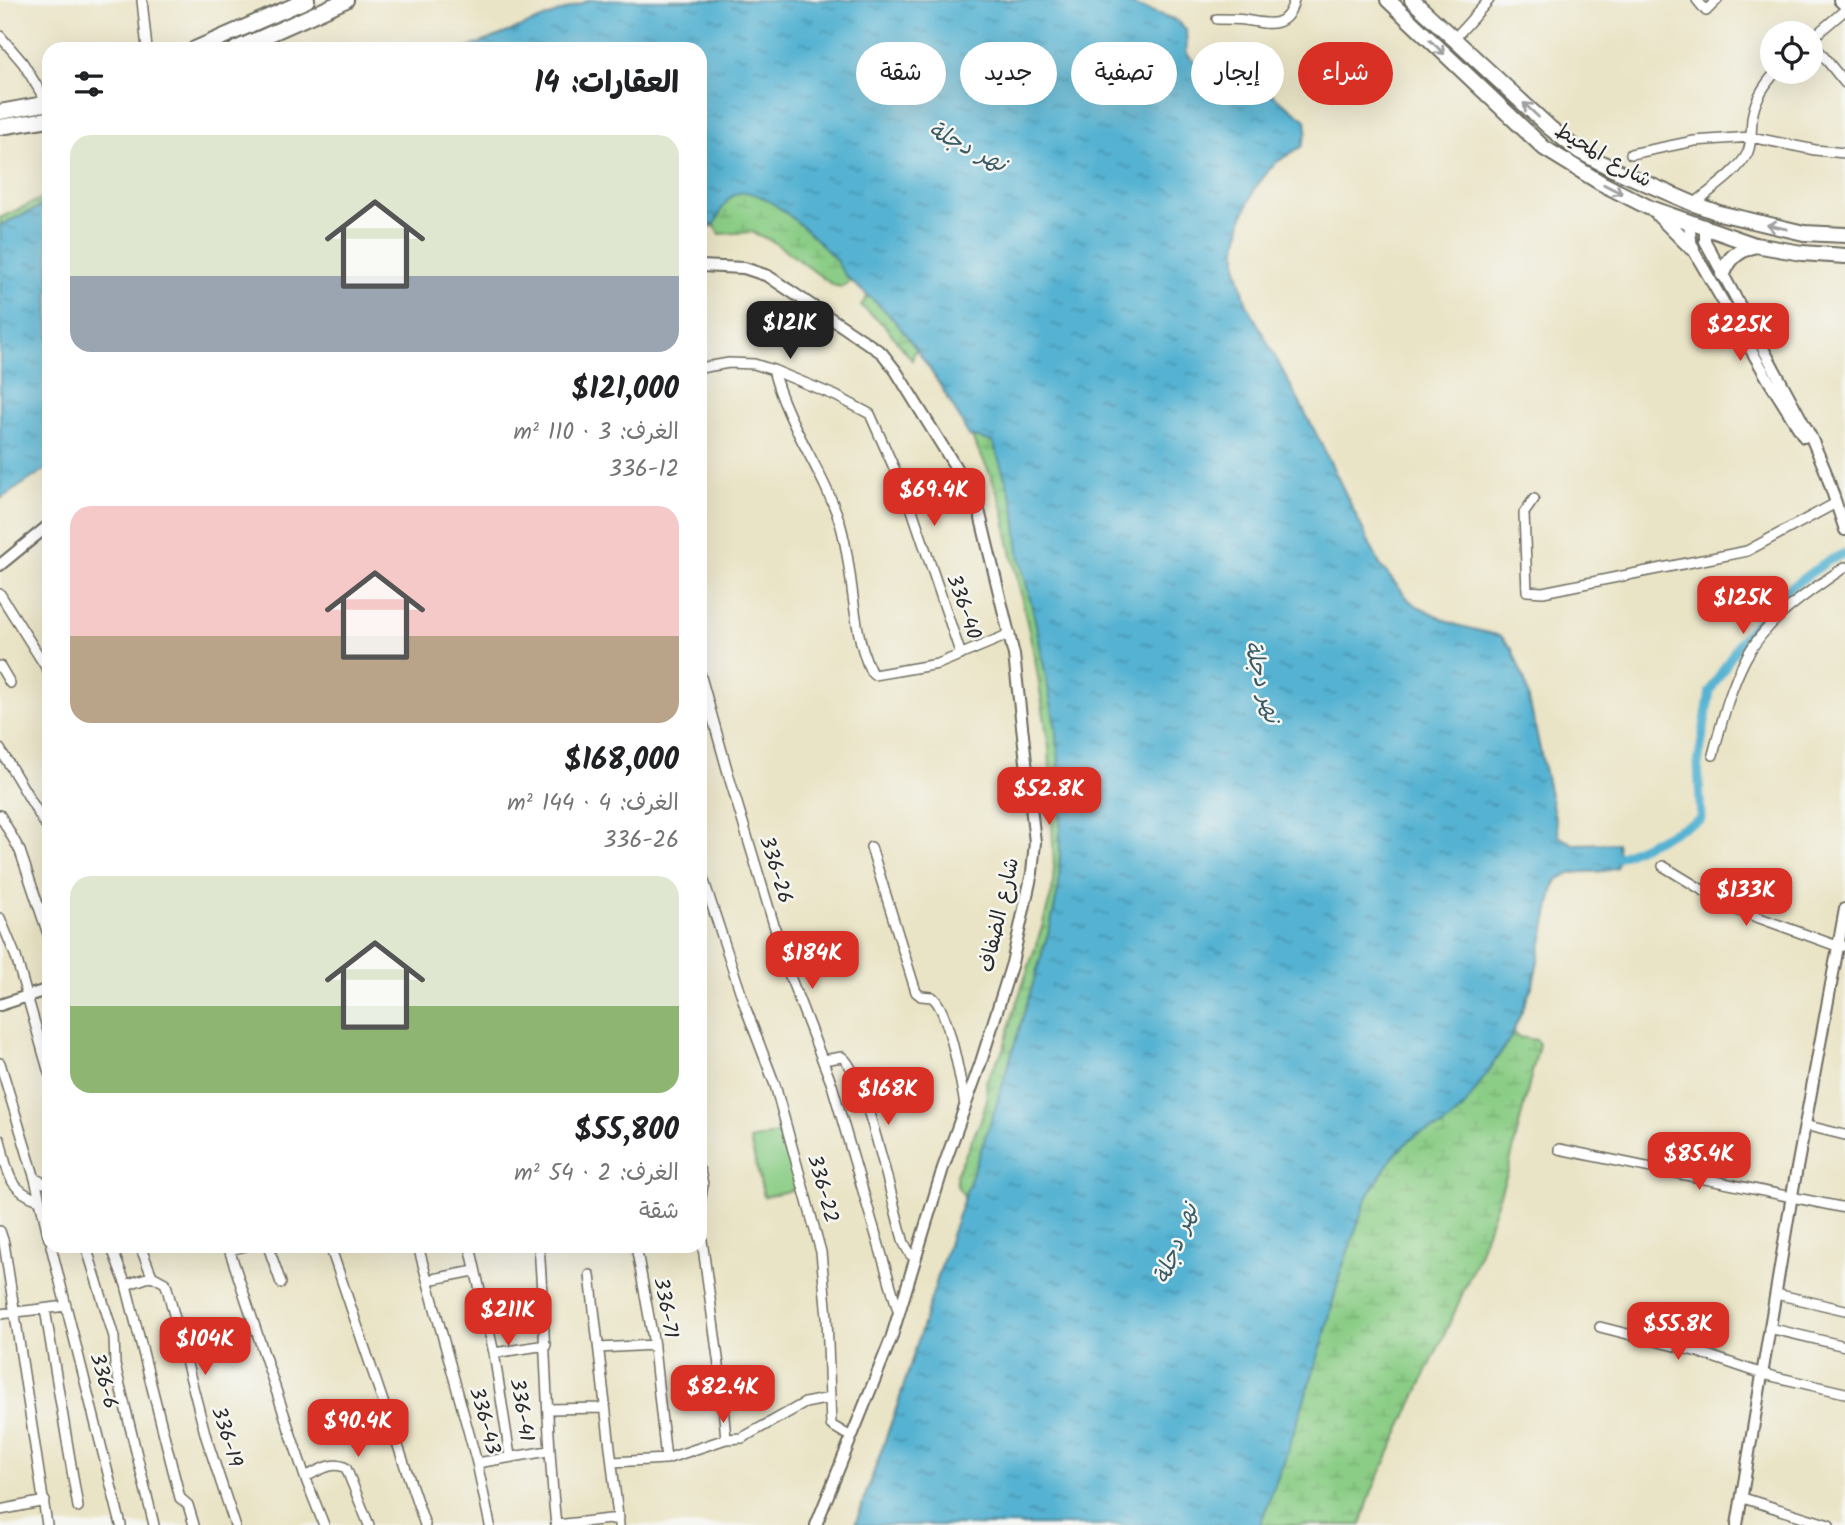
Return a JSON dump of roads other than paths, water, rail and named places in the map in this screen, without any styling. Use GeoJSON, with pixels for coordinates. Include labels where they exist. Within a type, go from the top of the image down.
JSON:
{"type":"FeatureCollection","features":[{"type":"Feature","properties":{"kind":"main road"},"geometry":{"type":"LineString","coordinates":[[226,42],[239,30],[304,0]]}},
{"type":"Feature","properties":{"kind":"main road"},"geometry":{"type":"LineString","coordinates":[[252,42],[346,0]]}},
{"type":"Feature","properties":{"kind":"main road","name":"شارع المحيط"},"geometry":{"type":"LineString","coordinates":[[1388,0],[1544,148],[1601,183],[1650,208],[1755,245],[1801,253],[1845,256]]}},
{"type":"Feature","properties":{"kind":"main road","name":"شارع المحيط"},"geometry":{"type":"LineString","coordinates":[[1412,0],[1550,128],[1579,150],[1613,169],[1694,206],[1722,214],[1804,233],[1845,235]]}},
{"type":"Feature","properties":{"kind":"main road"},"geometry":{"type":"LineString","coordinates":[[239,30],[240,42]]}},
{"type":"Feature","properties":{"kind":"main road"},"geometry":{"type":"LineString","coordinates":[[0,112],[42,104]]}},
{"type":"Feature","properties":{"kind":"main road"},"geometry":{"type":"LineString","coordinates":[[0,127],[42,120]]}},
{"type":"Feature","properties":{"kind":"main road"},"geometry":{"type":"LineString","coordinates":[[1682,220],[1685,211],[1694,206],[1711,231],[1722,214]]}},
{"type":"Feature","properties":{"kind":"main road"},"geometry":{"type":"LineString","coordinates":[[1650,208],[1692,248]]}},
{"type":"Feature","properties":{"kind":"main road"},"geometry":{"type":"LineString","coordinates":[[1723,274],[1733,255],[1755,245]]}},
{"type":"Feature","properties":{"kind":"street"},"geometry":{"type":"LineString","coordinates":[[142,0],[146,42]]}},
{"type":"Feature","properties":{"kind":"street"},"geometry":{"type":"LineString","coordinates":[[1217,19],[1276,24],[1288,15],[1294,0]]}},
{"type":"Feature","properties":{"kind":"street"},"geometry":{"type":"LineString","coordinates":[[1454,39],[1489,0]]}},
{"type":"Feature","properties":{"kind":"street"},"geometry":{"type":"LineString","coordinates":[[1697,0],[1706,11],[1717,0]]}},
{"type":"Feature","properties":{"kind":"street"},"geometry":{"type":"LineString","coordinates":[[1823,29],[1845,8],[1839,0]]}},
{"type":"Feature","properties":{"kind":"street"},"geometry":{"type":"LineString","coordinates":[[0,36],[23,63],[42,93]]}},
{"type":"Feature","properties":{"kind":"street"},"geometry":{"type":"LineString","coordinates":[[1823,55],[1845,83]]}},
{"type":"Feature","properties":{"kind":"street"},"geometry":{"type":"LineString","coordinates":[[1694,206],[1739,164],[1748,151],[1756,102],[1766,84]]}},
{"type":"Feature","properties":{"kind":"street"},"geometry":{"type":"LineString","coordinates":[[1631,153],[1694,141],[1751,136],[1815,150],[1845,153]]}},
{"type":"Feature","properties":{"kind":"street"},"geometry":{"type":"LineString","coordinates":[[1682,220],[1692,248],[1809,445],[1834,498]]}},
{"type":"Feature","properties":{"kind":"street"},"geometry":{"type":"LineString","coordinates":[[1711,231],[1705,241],[1811,437],[1845,530]]}},
{"type":"Feature","properties":{"kind":"street","name":"شارع الضفاف"},"geometry":{"type":"LineString","coordinates":[[707,266],[744,268],[768,276],[889,361],[974,496],[1016,666],[1035,849],[1028,895],[1012,963],[943,1168],[900,1315],[816,1525]]}},
{"type":"Feature","properties":{"kind":"street"},"geometry":{"type":"LineString","coordinates":[[707,367],[736,363],[754,364],[773,370],[787,411],[842,528],[862,645],[874,675],[934,665],[1010,634]]}},
{"type":"Feature","properties":{"kind":"street","name":"336-40"},"geometry":{"type":"LineString","coordinates":[[773,370],[836,396],[870,414],[910,504],[961,655]]}},
{"type":"Feature","properties":{"kind":"street"},"geometry":{"type":"LineString","coordinates":[[1534,499],[1524,513],[1527,591],[1544,592],[1746,551],[1834,498]]}},
{"type":"Feature","properties":{"kind":"street"},"geometry":{"type":"LineString","coordinates":[[0,565],[42,530]]}},
{"type":"Feature","properties":{"kind":"street"},"geometry":{"type":"LineString","coordinates":[[1713,755],[1725,707],[1747,655],[1777,617],[1802,596],[1845,567]]}},
{"type":"Feature","properties":{"kind":"street"},"geometry":{"type":"LineString","coordinates":[[0,594],[42,661]]}},
{"type":"Feature","properties":{"kind":"street"},"geometry":{"type":"LineString","coordinates":[[0,666],[10,682]]}},
{"type":"Feature","properties":{"kind":"street","name":"336-26"},"geometry":{"type":"LineString","coordinates":[[707,698],[786,966],[822,1060],[879,1239],[900,1315]]}},
{"type":"Feature","properties":{"kind":"street"},"geometry":{"type":"LineString","coordinates":[[0,749],[42,819]]}},
{"type":"Feature","properties":{"kind":"street"},"geometry":{"type":"LineString","coordinates":[[0,814],[20,851],[42,916]]}},
{"type":"Feature","properties":{"kind":"street"},"geometry":{"type":"LineString","coordinates":[[871,847],[916,992],[921,996],[932,997],[942,1008],[965,1107]]}},
{"type":"Feature","properties":{"kind":"street"},"geometry":{"type":"LineString","coordinates":[[1663,866],[1732,908],[1841,946]]}},
{"type":"Feature","properties":{"kind":"street","name":"336-22"},"geometry":{"type":"LineString","coordinates":[[707,890],[746,1009],[775,1085],[821,1252],[827,1317],[831,1425],[851,1437]]}},
{"type":"Feature","properties":{"kind":"street"},"geometry":{"type":"LineString","coordinates":[[1737,1525],[1804,1125],[1841,946],[1845,909]]}},
{"type":"Feature","properties":{"kind":"street"},"geometry":{"type":"LineString","coordinates":[[0,918],[16,957],[42,1050]]}},
{"type":"Feature","properties":{"kind":"street"},"geometry":{"type":"LineString","coordinates":[[0,1005],[42,991]]}},
{"type":"Feature","properties":{"kind":"street"},"geometry":{"type":"LineString","coordinates":[[822,1060],[837,1056],[849,1062],[876,1138],[904,1243],[916,1259]]}},
{"type":"Feature","properties":{"kind":"street"},"geometry":{"type":"LineString","coordinates":[[0,1063],[35,1179],[42,1212]]}},
{"type":"Feature","properties":{"kind":"street"},"geometry":{"type":"LineString","coordinates":[[1804,1125],[1845,1135]]}},
{"type":"Feature","properties":{"kind":"street"},"geometry":{"type":"LineString","coordinates":[[0,1140],[16,1188],[39,1200]]}},
{"type":"Feature","properties":{"kind":"street"},"geometry":{"type":"LineString","coordinates":[[1559,1149],[1845,1208]]}},
{"type":"Feature","properties":{"kind":"street"},"geometry":{"type":"LineString","coordinates":[[35,1179],[42,1182]]}},
{"type":"Feature","properties":{"kind":"street"},"geometry":{"type":"LineString","coordinates":[[0,1231],[47,1525]]}},
{"type":"Feature","properties":{"kind":"street","name":"336-6"},"geometry":{"type":"LineString","coordinates":[[53,1253],[121,1525]]}},
{"type":"Feature","properties":{"kind":"street"},"geometry":{"type":"LineString","coordinates":[[88,1253],[114,1337],[115,1365],[154,1525]]}},
{"type":"Feature","properties":{"kind":"street"},"geometry":{"type":"LineString","coordinates":[[114,1253],[126,1285],[180,1497],[188,1505],[194,1525]]}},
{"type":"Feature","properties":{"kind":"street","name":"336-19"},"geometry":{"type":"LineString","coordinates":[[143,1253],[152,1276],[167,1287],[206,1437],[235,1525]]}},
{"type":"Feature","properties":{"kind":"street"},"geometry":{"type":"LineString","coordinates":[[230,1253],[305,1477],[324,1525]]}},
{"type":"Feature","properties":{"kind":"street"},"geometry":{"type":"LineString","coordinates":[[270,1253],[281,1283]]}},
{"type":"Feature","properties":{"kind":"street"},"geometry":{"type":"LineString","coordinates":[[332,1253],[388,1423],[425,1525]]}},
{"type":"Feature","properties":{"kind":"street","name":"336-43"},"geometry":{"type":"LineString","coordinates":[[420,1253],[477,1463],[490,1525]]}},
{"type":"Feature","properties":{"kind":"street","name":"336-41"},"geometry":{"type":"LineString","coordinates":[[471,1253],[494,1353],[510,1456]]}},
{"type":"Feature","properties":{"kind":"street"},"geometry":{"type":"LineString","coordinates":[[540,1253],[547,1345],[548,1451],[556,1525],[619,1522],[590,1275]]}},
{"type":"Feature","properties":{"kind":"street","name":"336-71"},"geometry":{"type":"LineString","coordinates":[[637,1253],[654,1345],[666,1459]]}},
{"type":"Feature","properties":{"kind":"street"},"geometry":{"type":"LineString","coordinates":[[704,1253],[726,1439]]}},
{"type":"Feature","properties":{"kind":"street"},"geometry":{"type":"LineString","coordinates":[[428,1280],[474,1271]]}},
{"type":"Feature","properties":{"kind":"street"},"geometry":{"type":"LineString","coordinates":[[126,1285],[152,1276]]}},
{"type":"Feature","properties":{"kind":"street"},"geometry":{"type":"LineString","coordinates":[[1776,1294],[1845,1310]]}},
{"type":"Feature","properties":{"kind":"street"},"geometry":{"type":"LineString","coordinates":[[0,1314],[66,1306]]}},
{"type":"Feature","properties":{"kind":"street"},"geometry":{"type":"LineString","coordinates":[[45,1309],[78,1507]]}},
{"type":"Feature","properties":{"kind":"street"},"geometry":{"type":"LineString","coordinates":[[1600,1327],[1698,1352],[1763,1374],[1845,1393]]}},
{"type":"Feature","properties":{"kind":"street"},"geometry":{"type":"LineString","coordinates":[[1769,1328],[1845,1346]]}},
{"type":"Feature","properties":{"kind":"street"},"geometry":{"type":"LineString","coordinates":[[494,1353],[547,1345]]}},
{"type":"Feature","properties":{"kind":"street"},"geometry":{"type":"LineString","coordinates":[[599,1348],[654,1345]]}},
{"type":"Feature","properties":{"kind":"street"},"geometry":{"type":"LineString","coordinates":[[612,1462],[666,1459],[726,1439],[742,1438],[806,1403],[830,1398]]}},
{"type":"Feature","properties":{"kind":"street"},"geometry":{"type":"LineString","coordinates":[[548,1409],[604,1408]]}},
{"type":"Feature","properties":{"kind":"street"},"geometry":{"type":"LineString","coordinates":[[477,1463],[548,1451]]}},
{"type":"Feature","properties":{"kind":"street"},"geometry":{"type":"LineString","coordinates":[[305,1477],[332,1465],[340,1464],[346,1468],[369,1525]]}},
{"type":"Feature","properties":{"kind":"street"},"geometry":{"type":"LineString","coordinates":[[1743,1497],[1829,1525]]}},
{"type":"Feature","properties":{"kind":"street"},"geometry":{"type":"LineString","coordinates":[[0,1510],[44,1501]]}},
{"type":"Feature","properties":{"kind":"water","name":"نهر دجلة"},"geometry":{"type":"Polygon","coordinates":[[[590,0],[1118,0],[1174,19],[1186,29],[1187,54],[1191,58],[1191,105],[1284,103],[1306,120],[1307,131],[1302,146],[1274,164],[1255,188],[1243,215],[1237,247],[1237,267],[1246,302],[1320,441],[1380,565],[1409,600],[1419,607],[1456,625],[1501,636],[1512,649],[1525,681],[1559,836],[1573,844],[1617,843],[1619,857],[1616,868],[1569,874],[1555,882],[1533,984],[1511,1037],[1463,1109],[1442,1127],[1418,1134],[1402,1147],[1389,1162],[1367,1198],[1340,1274],[1324,1339],[1288,1450],[1260,1525],[855,1525],[897,1407],[951,1235],[995,1109],[1050,927],[1059,886],[1061,793],[1057,734],[1019,554],[1014,505],[993,442],[969,436],[933,373],[897,324],[846,276],[834,258],[790,216],[763,198],[750,193],[739,193],[726,202],[714,226],[707,221],[707,42],[483,42],[590,0]]]}},
{"type":"Feature","properties":{"kind":"water"},"geometry":{"type":"Polygon","coordinates":[[[42,206],[42,472],[0,499],[0,225],[42,206]]]}},
{"type":"Feature","properties":{"kind":"waterway"},"geometry":{"type":"LineString","coordinates":[[1607,859],[1619,857],[1701,819],[1698,764],[1710,691],[1741,640],[1780,595],[1826,562],[1845,553]]}}]}
